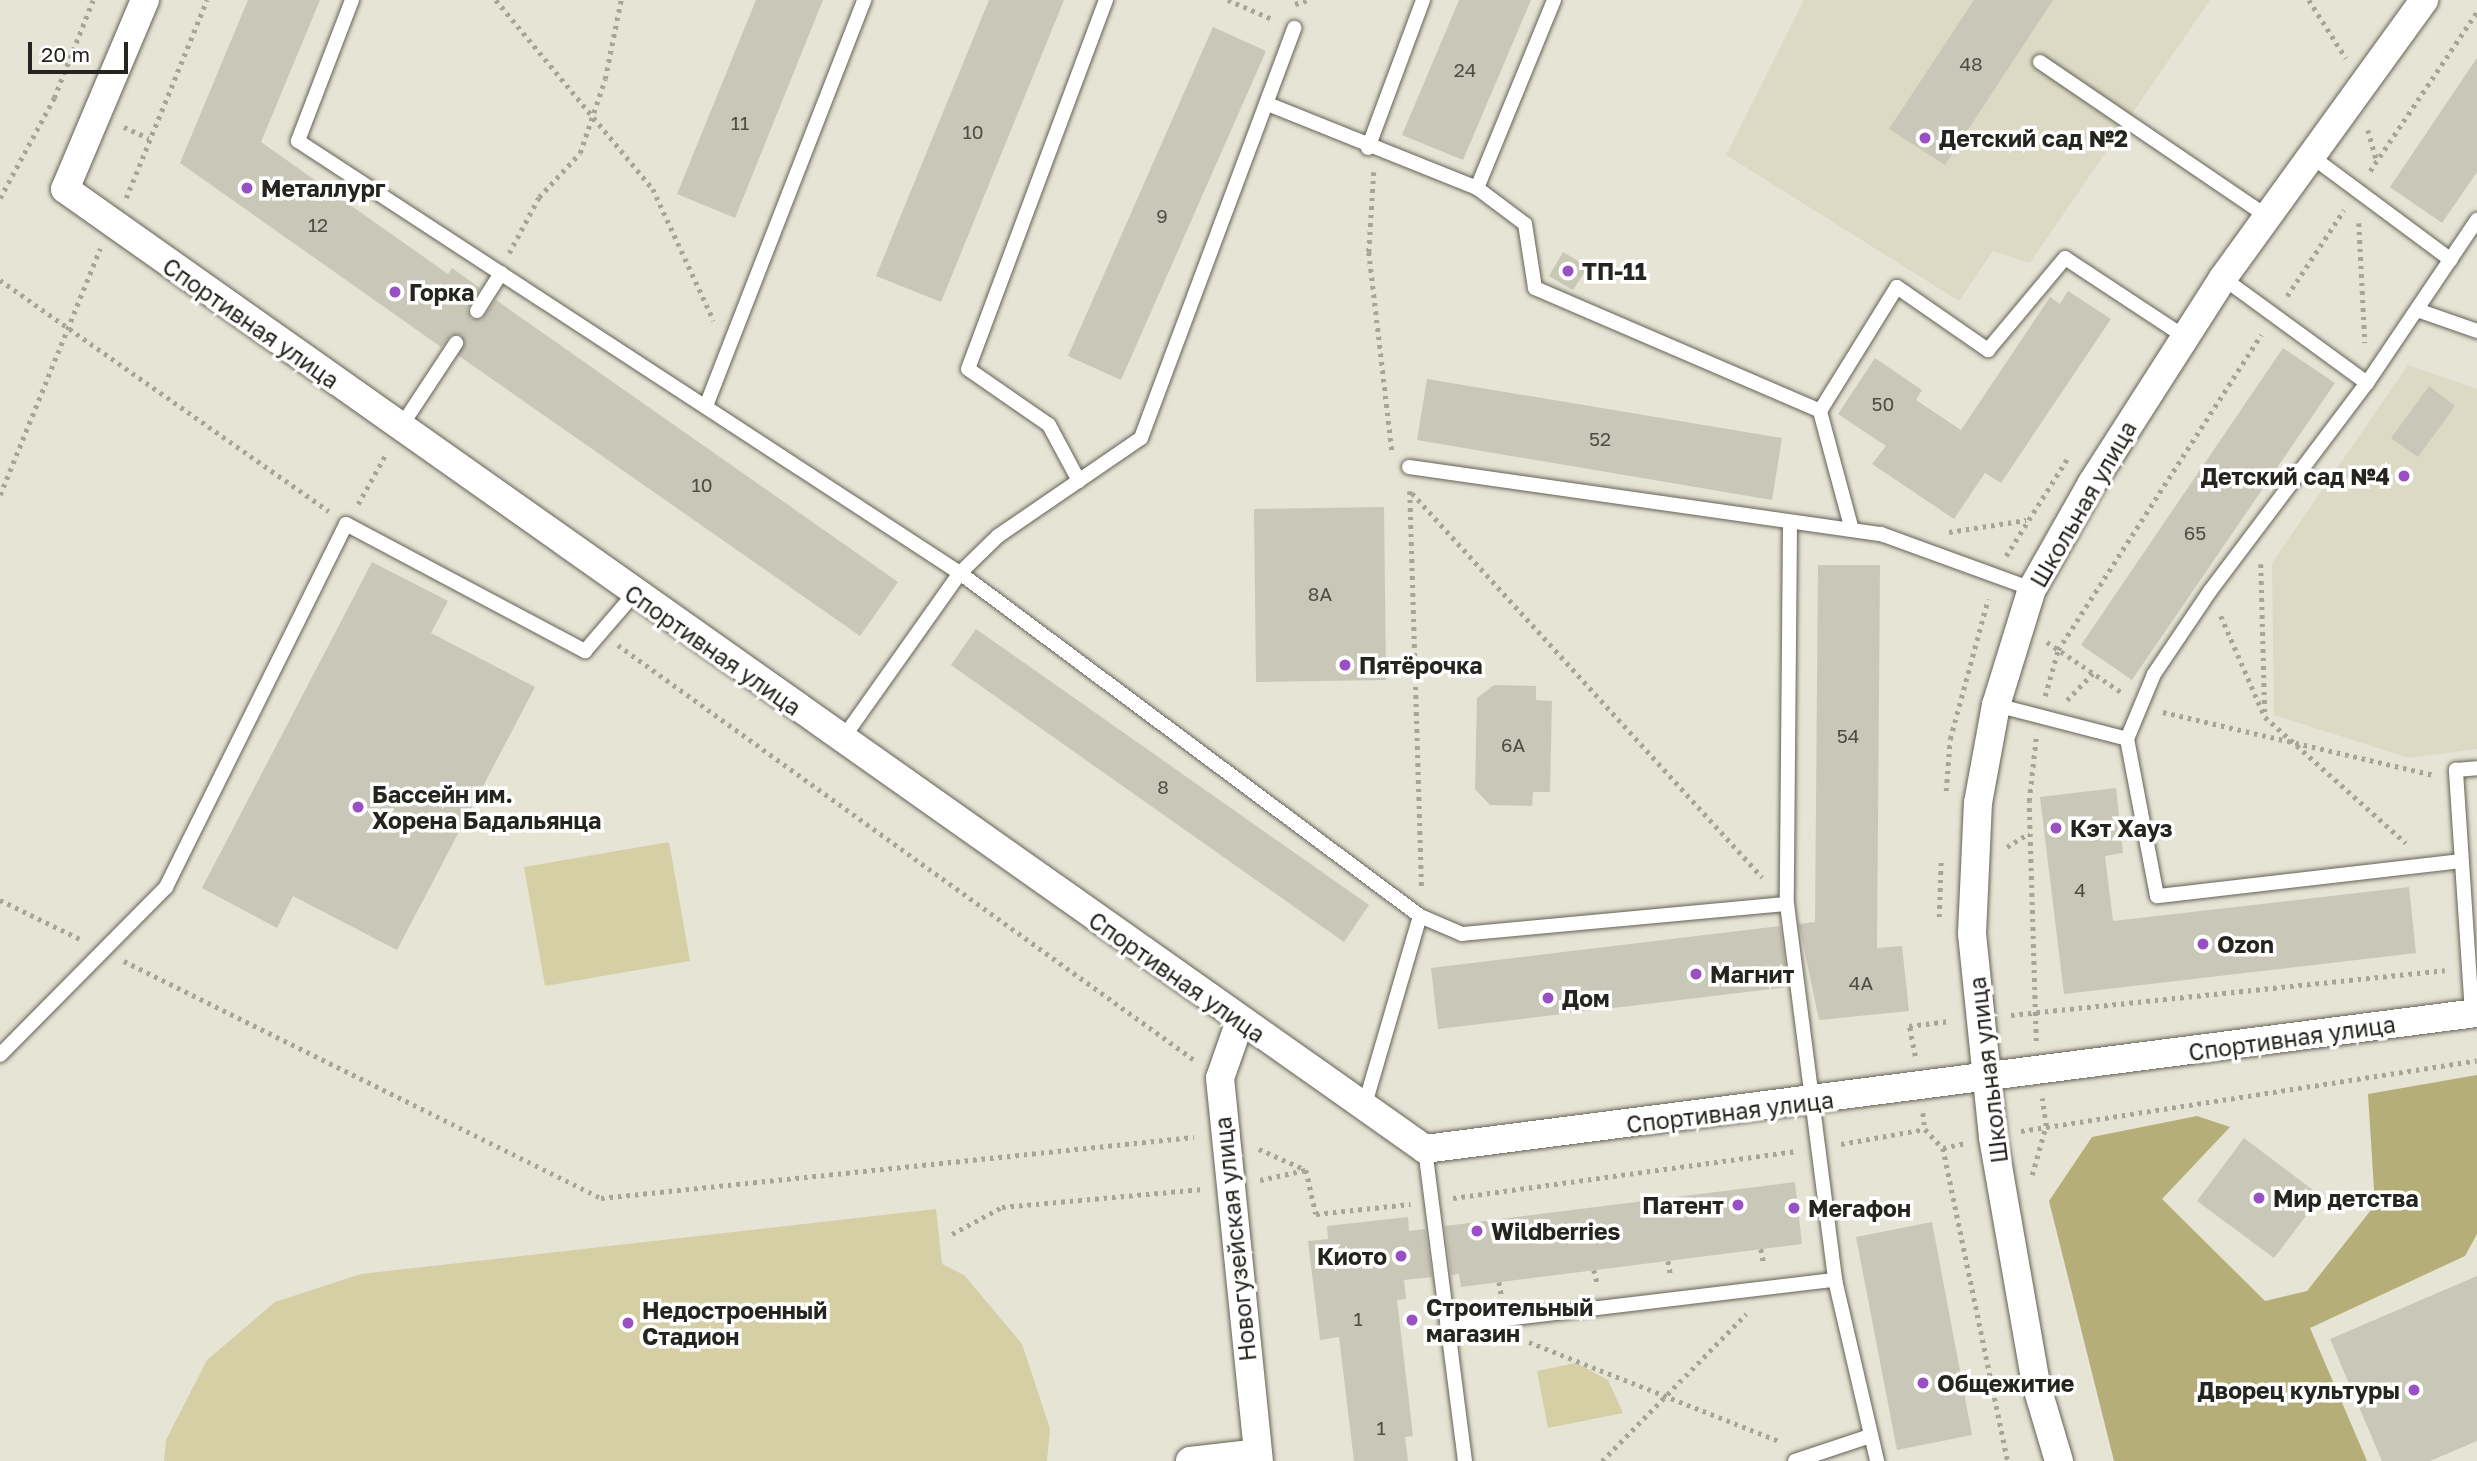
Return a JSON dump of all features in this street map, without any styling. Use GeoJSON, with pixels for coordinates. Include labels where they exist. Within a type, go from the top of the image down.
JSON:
{"type":"FeatureCollection","features":[{"type":"Feature","properties":{"kind":"street","name":"Спортивная улица"},"geometry":{"type":"LineString","coordinates":[[145,0],[65,189],[841,741],[1424,1149],[1987,1080],[2474,1013]]}},
{"type":"Feature","properties":{"kind":"street","name":"Школьная улица"},"geometry":{"type":"LineString","coordinates":[[2059,1461],[2036,1384],[1993,1137],[1981,1017],[1973,867],[1978,803],[1996,705],[2032,589],[2223,278],[2424,0]]}},
{"type":"Feature","properties":{"kind":"street","name":"Новогузейская улица"},"geometry":{"type":"LineString","coordinates":[[1240,1021],[1220,1078],[1228,1187],[1259,1457]]}},
{"type":"Feature","properties":{"kind":"street"},"geometry":{"type":"LineString","coordinates":[[1190,1461],[1259,1457]]}},
{"type":"Feature","properties":{"kind":"lane"},"geometry":{"type":"LineString","coordinates":[[352,0],[298,141],[960,573],[1420,916],[1462,934],[1787,904]]}},
{"type":"Feature","properties":{"kind":"lane"},"geometry":{"type":"LineString","coordinates":[[706,406],[864,0]]}},
{"type":"Feature","properties":{"kind":"lane"},"geometry":{"type":"LineString","coordinates":[[1079,481],[1049,425],[968,369],[1106,0]]}},
{"type":"Feature","properties":{"kind":"lane"},"geometry":{"type":"LineString","coordinates":[[1368,148],[1423,0]]}},
{"type":"Feature","properties":{"kind":"lane"},"geometry":{"type":"LineString","coordinates":[[1477,188],[1554,0]]}},
{"type":"Feature","properties":{"kind":"lane"},"geometry":{"type":"LineString","coordinates":[[841,741],[960,573],[998,536],[1141,438],[1268,104],[1294,28]]}},
{"type":"Feature","properties":{"kind":"lane"},"geometry":{"type":"LineString","coordinates":[[2040,62],[2267,216]]}},
{"type":"Feature","properties":{"kind":"lane"},"geometry":{"type":"LineString","coordinates":[[1268,104],[1368,148],[1477,188],[1525,224],[1535,288],[1820,411]]}},
{"type":"Feature","properties":{"kind":"lane"},"geometry":{"type":"LineString","coordinates":[[2311,156],[2451,260]]}},
{"type":"Feature","properties":{"kind":"lane"},"geometry":{"type":"LineString","coordinates":[[2462,861],[2157,896],[2127,739],[2154,674],[2210,591],[2367,383],[2477,220]]}},
{"type":"Feature","properties":{"kind":"lane"},"geometry":{"type":"LineString","coordinates":[[1852,530],[1820,411],[1897,287],[1988,350],[2065,258],[2185,337]]}},
{"type":"Feature","properties":{"kind":"lane"},"geometry":{"type":"LineString","coordinates":[[477,311],[501,273]]}},
{"type":"Feature","properties":{"kind":"lane"},"geometry":{"type":"LineString","coordinates":[[2223,278],[2272,317],[2367,383]]}},
{"type":"Feature","properties":{"kind":"lane"},"geometry":{"type":"LineString","coordinates":[[2417,310],[2477,331]]}},
{"type":"Feature","properties":{"kind":"lane"},"geometry":{"type":"LineString","coordinates":[[400,428],[456,343]]}},
{"type":"Feature","properties":{"kind":"lane"},"geometry":{"type":"LineString","coordinates":[[1409,467],[1790,524],[1881,534],[2032,589]]}},
{"type":"Feature","properties":{"kind":"lane"},"geometry":{"type":"LineString","coordinates":[[0,1055],[166,887],[346,524],[585,651],[634,594]]}},
{"type":"Feature","properties":{"kind":"lane"},"geometry":{"type":"LineString","coordinates":[[1790,524],[1787,904],[1815,1101],[1835,1280],[1867,1437],[1877,1461]]}},
{"type":"Feature","properties":{"kind":"lane"},"geometry":{"type":"LineString","coordinates":[[1996,705],[2127,739]]}},
{"type":"Feature","properties":{"kind":"lane"},"geometry":{"type":"LineString","coordinates":[[2474,1013],[2468,967],[2456,770],[2477,768]]}},
{"type":"Feature","properties":{"kind":"lane"},"geometry":{"type":"LineString","coordinates":[[1364,1107],[1420,916]]}},
{"type":"Feature","properties":{"kind":"lane"},"geometry":{"type":"LineString","coordinates":[[1424,1149],[1465,1461]]}},
{"type":"Feature","properties":{"kind":"lane"},"geometry":{"type":"LineString","coordinates":[[1447,1326],[1835,1280]]}},
{"type":"Feature","properties":{"kind":"lane"},"geometry":{"type":"LineString","coordinates":[[1795,1461],[1867,1437]]}},
{"type":"Feature","properties":{"kind":"path"},"geometry":{"type":"LineString","coordinates":[[0,198],[54,98],[93,0]]}},
{"type":"Feature","properties":{"kind":"path"},"geometry":{"type":"LineString","coordinates":[[0,495],[111,224],[133,185],[207,0]]}},
{"type":"Feature","properties":{"kind":"path"},"geometry":{"type":"LineString","coordinates":[[496,0],[653,189],[728,350]]}},
{"type":"Feature","properties":{"kind":"path"},"geometry":{"type":"LineString","coordinates":[[501,273],[539,197],[580,153],[621,0]]}},
{"type":"Feature","properties":{"kind":"path"},"geometry":{"type":"LineString","coordinates":[[1228,0],[1294,28]]}},
{"type":"Feature","properties":{"kind":"path"},"geometry":{"type":"LineString","coordinates":[[2309,0],[2344,54]]}},
{"type":"Feature","properties":{"kind":"path"},"geometry":{"type":"LineString","coordinates":[[2034,1192],[2046,1126],[2038,1073],[2034,1013],[2029,801],[2039,716],[2058,650],[2272,317],[2477,12]]}},
{"type":"Feature","properties":{"kind":"path"},"geometry":{"type":"LineString","coordinates":[[1368,148],[1377,183],[1369,252],[1383,408],[1393,454],[1409,467],[1425,857],[1420,916]]}},
{"type":"Feature","properties":{"kind":"path"},"geometry":{"type":"LineString","coordinates":[[2357,190],[2367,383]]}},
{"type":"Feature","properties":{"kind":"path"},"geometry":{"type":"LineString","coordinates":[[0,280],[69,326],[346,524],[400,428]]}},
{"type":"Feature","properties":{"kind":"path"},"geometry":{"type":"LineString","coordinates":[[1410,489],[1787,904]]}},
{"type":"Feature","properties":{"kind":"path"},"geometry":{"type":"LineString","coordinates":[[1943,532],[2027,520]]}},
{"type":"Feature","properties":{"kind":"path"},"geometry":{"type":"LineString","coordinates":[[2260,523],[2265,717]]}},
{"type":"Feature","properties":{"kind":"path"},"geometry":{"type":"LineString","coordinates":[[2210,591],[2265,717],[2291,745],[2430,865]]}},
{"type":"Feature","properties":{"kind":"path"},"geometry":{"type":"LineString","coordinates":[[1986,603],[2141,706],[2291,745],[2434,775],[2456,770]]}},
{"type":"Feature","properties":{"kind":"path"},"geometry":{"type":"LineString","coordinates":[[602,632],[1220,1078]]}},
{"type":"Feature","properties":{"kind":"path"},"geometry":{"type":"LineString","coordinates":[[0,900],[601,1198],[1224,1133],[1306,1170]]}},
{"type":"Feature","properties":{"kind":"path"},"geometry":{"type":"LineString","coordinates":[[2008,1461],[1943,1148],[1925,1129],[1909,1026],[2468,967]]}},
{"type":"Feature","properties":{"kind":"path"},"geometry":{"type":"LineString","coordinates":[[1943,1148],[2046,1126],[2477,1060]]}},
{"type":"Feature","properties":{"kind":"path"},"geometry":{"type":"LineString","coordinates":[[1306,1170],[1316,1214],[1432,1201],[1820,1148],[1925,1129]]}},
{"type":"Feature","properties":{"kind":"path"},"geometry":{"type":"LineString","coordinates":[[953,1234],[1002,1207],[1228,1187],[1306,1170]]}},
{"type":"Feature","properties":{"kind":"path"},"geometry":{"type":"LineString","coordinates":[[1602,1461],[1661,1396],[1773,1287]]}},
{"type":"Feature","properties":{"kind":"path"},"geometry":{"type":"LineString","coordinates":[[1483,1322],[1661,1396],[1814,1455]]}},
{"type":"Feature","properties":{"kind":"shaded area","name":"Детский сад №2"},"geometry":{"type":"Polygon","coordinates":[[[1804,0],[2210,0],[2030,263],[1993,251],[1959,301],[1726,155],[1804,0]]]}},
{"type":"Feature","properties":{"kind":"shaded area","name":"Детский сад №4"},"geometry":{"type":"Polygon","coordinates":[[[2408,365],[2477,389],[2477,749],[2409,758],[2274,715],[2272,563],[2408,365]]]}},
{"type":"Feature","properties":{"kind":"shaded area"},"geometry":{"type":"Polygon","coordinates":[[[669,842],[690,961],[545,986],[524,867],[669,842]]]}},
{"type":"Feature","properties":{"kind":"shaded area"},"geometry":{"type":"Polygon","coordinates":[[[2477,1075],[2477,1234],[2465,1256],[2310,1328],[2367,1461],[2114,1461],[2049,1201],[2092,1137],[2197,1116],[2230,1127],[2162,1199],[2265,1301],[2307,1291],[2375,1205],[2368,1094],[2477,1075]]]}},
{"type":"Feature","properties":{"kind":"shaded area","name":"Недостроенный Стадион"},"geometry":{"type":"Polygon","coordinates":[[[936,1209],[942,1264],[964,1275],[1022,1344],[1050,1429],[1047,1461],[164,1461],[166,1440],[207,1360],[275,1302],[361,1274],[936,1209]]]}},
{"type":"Feature","properties":{"kind":"shaded area"},"geometry":{"type":"Polygon","coordinates":[[[1576,1363],[1608,1380],[1623,1413],[1548,1428],[1537,1371],[1576,1363]]]}},
{"type":"Feature","properties":{"kind":"building"},"geometry":{"type":"Polygon","coordinates":[[[248,0],[320,0],[261,142],[448,274],[452,268],[480,288],[467,310],[471,319],[482,319],[496,300],[898,582],[860,636],[459,356],[462,335],[451,335],[441,347],[180,163],[248,0]]]}},
{"type":"Feature","properties":{"kind":"building"},"geometry":{"type":"Polygon","coordinates":[[[756,0],[823,0],[735,218],[677,194],[756,0]]]}},
{"type":"Feature","properties":{"kind":"building"},"geometry":{"type":"Polygon","coordinates":[[[989,0],[1064,0],[941,302],[876,276],[989,0]]]}},
{"type":"Feature","properties":{"kind":"building"},"geometry":{"type":"Polygon","coordinates":[[[1459,0],[1531,0],[1463,160],[1402,135],[1459,0]]]}},
{"type":"Feature","properties":{"kind":"building"},"geometry":{"type":"Polygon","coordinates":[[[1974,0],[2053,0],[1945,165],[1889,129],[1974,0]]]}},
{"type":"Feature","properties":{"kind":"building"},"geometry":{"type":"Polygon","coordinates":[[[1213,27],[1266,51],[1121,380],[1068,356],[1213,27]]]}},
{"type":"Feature","properties":{"kind":"building"},"geometry":{"type":"Polygon","coordinates":[[[2477,58],[2477,172],[2442,223],[2390,187],[2477,58]]]}},
{"type":"Feature","properties":{"kind":"building","name":"ТП-11"},"geometry":{"type":"Polygon","coordinates":[[[1563,252],[1588,267],[1573,290],[1549,276],[1563,252]]]}},
{"type":"Feature","properties":{"kind":"building"},"geometry":{"type":"Polygon","coordinates":[[[2068,291],[2111,319],[2001,483],[1985,473],[1954,519],[1872,464],[1886,446],[1838,414],[1875,358],[1922,390],[1916,400],[1961,430],[2050,297],[2060,304],[2068,291]]]}},
{"type":"Feature","properties":{"kind":"building"},"geometry":{"type":"Polygon","coordinates":[[[2283,348],[2335,383],[2132,680],[2081,645],[2283,348]]]}},
{"type":"Feature","properties":{"kind":"building"},"geometry":{"type":"Polygon","coordinates":[[[1427,379],[1782,438],[1772,500],[1417,440],[1427,379]]]}},
{"type":"Feature","properties":{"kind":"building"},"geometry":{"type":"Polygon","coordinates":[[[2429,386],[2455,406],[2418,457],[2391,438],[2429,386]]]}},
{"type":"Feature","properties":{"kind":"building"},"geometry":{"type":"Polygon","coordinates":[[[1384,507],[1386,680],[1256,682],[1254,509],[1384,507]]]}},
{"type":"Feature","properties":{"kind":"building","name":"Бассейн им. Хорена Бадальянца"},"geometry":{"type":"Polygon","coordinates":[[[372,562],[448,601],[431,633],[535,687],[397,950],[293,896],[277,928],[202,888],[372,562]]]}},
{"type":"Feature","properties":{"kind":"building"},"geometry":{"type":"Polygon","coordinates":[[[1818,565],[1880,565],[1877,948],[1902,946],[1909,1011],[1819,1020],[1799,924],[1815,922],[1818,565]]]}},
{"type":"Feature","properties":{"kind":"building"},"geometry":{"type":"Polygon","coordinates":[[[976,629],[1369,905],[1344,942],[951,665],[976,629]]]}},
{"type":"Feature","properties":{"kind":"building"},"geometry":{"type":"Polygon","coordinates":[[[1494,685],[1536,686],[1536,700],[1552,701],[1550,792],[1533,792],[1532,806],[1490,805],[1475,789],[1477,698],[1494,685]]]}},
{"type":"Feature","properties":{"kind":"building"},"geometry":{"type":"Polygon","coordinates":[[[2116,788],[2123,853],[2105,856],[2113,921],[2409,887],[2416,953],[2064,994],[2040,797],[2116,788]]]}},
{"type":"Feature","properties":{"kind":"building"},"geometry":{"type":"Polygon","coordinates":[[[1780,926],[1788,987],[1438,1029],[1431,968],[1780,926]]]}},
{"type":"Feature","properties":{"kind":"building","name":"Мир детства"},"geometry":{"type":"Polygon","coordinates":[[[2244,1138],[2321,1196],[2274,1258],[2197,1201],[2244,1138]]]}},
{"type":"Feature","properties":{"kind":"building"},"geometry":{"type":"Polygon","coordinates":[[[1795,1182],[1802,1244],[1461,1287],[1459,1274],[1451,1275],[1445,1226],[1795,1182]]]}},
{"type":"Feature","properties":{"kind":"building"},"geometry":{"type":"Polygon","coordinates":[[[1408,1217],[1409,1231],[1425,1229],[1432,1277],[1404,1280],[1406,1299],[1397,1300],[1413,1436],[1405,1437],[1408,1461],[1354,1461],[1339,1337],[1320,1340],[1308,1241],[1328,1239],[1327,1226],[1408,1217]]]}},
{"type":"Feature","properties":{"kind":"building","name":"Общежитие"},"geometry":{"type":"Polygon","coordinates":[[[1932,1222],[1972,1435],[1897,1450],[1856,1237],[1932,1222]]]}},
{"type":"Feature","properties":{"kind":"building","name":"Дворец культуры"},"geometry":{"type":"Polygon","coordinates":[[[2477,1276],[2477,1441],[2430,1461],[2382,1461],[2330,1339],[2477,1276]]]}},
{"type":"Feature","properties":{"kind":"place","name":"Детский сад №2"},"geometry":{"type":"Point","coordinates":[1925,138]}},
{"type":"Feature","properties":{"kind":"place","name":"Металлург"},"geometry":{"type":"Point","coordinates":[247,188]}},
{"type":"Feature","properties":{"kind":"place","name":"ТП-11"},"geometry":{"type":"Point","coordinates":[1568,271]}},
{"type":"Feature","properties":{"kind":"place","name":"Горка"},"geometry":{"type":"Point","coordinates":[395,292]}},
{"type":"Feature","properties":{"kind":"place","name":"Детский сад №4"},"geometry":{"type":"Point","coordinates":[2404,476]}},
{"type":"Feature","properties":{"kind":"place","name":"Пятёрочка"},"geometry":{"type":"Point","coordinates":[1345,665]}},
{"type":"Feature","properties":{"kind":"place","name":"Бассейн им. Хорена Бадальянца"},"geometry":{"type":"Point","coordinates":[358,807]}},
{"type":"Feature","properties":{"kind":"place","name":"Кэт Хауз"},"geometry":{"type":"Point","coordinates":[2056,828]}},
{"type":"Feature","properties":{"kind":"place","name":"Ozon"},"geometry":{"type":"Point","coordinates":[2203,944]}},
{"type":"Feature","properties":{"kind":"place","name":"Магнит"},"geometry":{"type":"Point","coordinates":[1696,974]}},
{"type":"Feature","properties":{"kind":"place","name":"Дом"},"geometry":{"type":"Point","coordinates":[1548,998]}},
{"type":"Feature","properties":{"kind":"place","name":"Мир детства"},"geometry":{"type":"Point","coordinates":[2259,1198]}},
{"type":"Feature","properties":{"kind":"place","name":"Патент"},"geometry":{"type":"Point","coordinates":[1738,1205]}},
{"type":"Feature","properties":{"kind":"place","name":"Мегафон"},"geometry":{"type":"Point","coordinates":[1794,1208]}},
{"type":"Feature","properties":{"kind":"place","name":"Wildberries"},"geometry":{"type":"Point","coordinates":[1477,1231]}},
{"type":"Feature","properties":{"kind":"place","name":"Киото"},"geometry":{"type":"Point","coordinates":[1401,1256]}},
{"type":"Feature","properties":{"kind":"place","name":"Строительный магазин"},"geometry":{"type":"Point","coordinates":[1412,1320]}},
{"type":"Feature","properties":{"kind":"place","name":"Недостроенный Стадион"},"geometry":{"type":"Point","coordinates":[628,1323]}},
{"type":"Feature","properties":{"kind":"place","name":"Общежитие"},"geometry":{"type":"Point","coordinates":[1923,1383]}},
{"type":"Feature","properties":{"kind":"place","name":"Дворец культуры"},"geometry":{"type":"Point","coordinates":[2414,1390]}}]}
